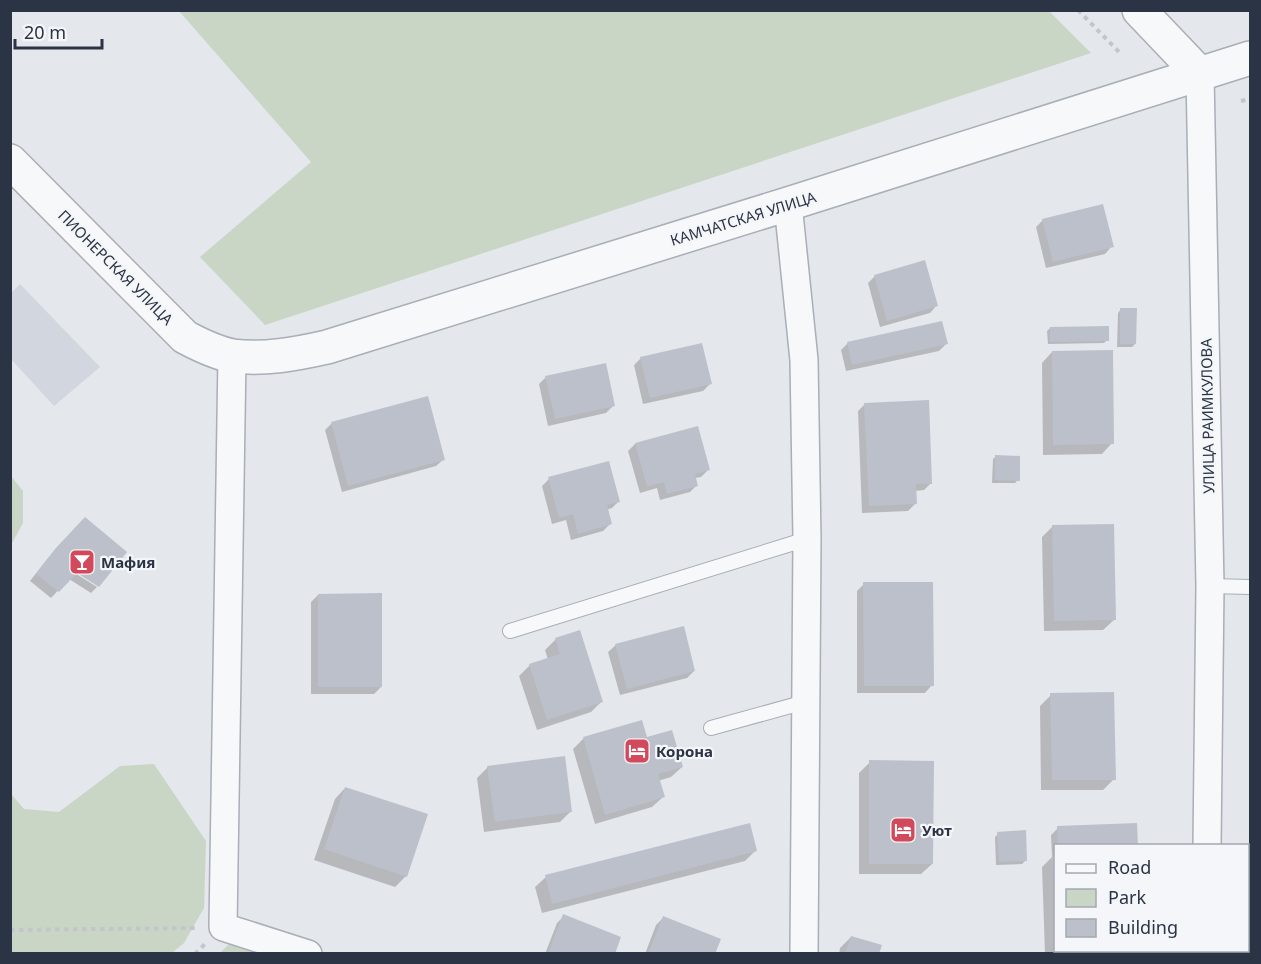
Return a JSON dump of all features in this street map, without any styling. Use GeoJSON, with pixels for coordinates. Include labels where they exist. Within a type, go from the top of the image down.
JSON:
{"type":"FeatureCollection","features":[{"type":"Feature","properties":{"kind":"street"},"geometry":{"type":"LineString","coordinates":[[1139,10],[1200,74]]}},
{"type":"Feature","properties":{"kind":"street","name":"КАМЧАТСКАЯ УЛИЦА"},"geometry":{"type":"LineString","coordinates":[[232,356],[294,355],[327,347],[1251,57]]}},
{"type":"Feature","properties":{"kind":"street","name":"УЛИЦА РАИМКУЛОВА"},"geometry":{"type":"LineString","coordinates":[[1200,74],[1210,586],[1207,844]]}},
{"type":"Feature","properties":{"kind":"street","name":"ПИОНЕРСКАЯ УЛИЦА"},"geometry":{"type":"LineString","coordinates":[[10,161],[185,337],[207,348],[232,356]]}},
{"type":"Feature","properties":{"kind":"street"},"geometry":{"type":"LineString","coordinates":[[788,204],[804,360],[807,539],[804,954]]}},
{"type":"Feature","properties":{"kind":"street"},"geometry":{"type":"LineString","coordinates":[[232,356],[223,927],[308,954]]}},
{"type":"Feature","properties":{"kind":"lane"},"geometry":{"type":"LineString","coordinates":[[510,631],[807,539]]}},
{"type":"Feature","properties":{"kind":"lane"},"geometry":{"type":"LineString","coordinates":[[1210,586],[1251,587]]}},
{"type":"Feature","properties":{"kind":"lane"},"geometry":{"type":"LineString","coordinates":[[711,728],[805,702]]}},
{"type":"Feature","properties":{"kind":"path"},"geometry":{"type":"LineString","coordinates":[[1078,10],[1121,54]]}},
{"type":"Feature","properties":{"kind":"path"},"geometry":{"type":"LineString","coordinates":[[1241,101],[1251,99]]}},
{"type":"Feature","properties":{"kind":"path"},"geometry":{"type":"LineString","coordinates":[[10,930],[223,927]]}},
{"type":"Feature","properties":{"kind":"shaded area"},"geometry":{"type":"Polygon","coordinates":[[[20,284],[100,367],[54,406],[11,359],[11,293],[20,284]]]}},
{"type":"Feature","properties":{"kind":"green space"},"geometry":{"type":"Polygon","coordinates":[[[1048,10],[1091,53],[265,325],[200,257],[311,162],[179,11],[1048,10]]]}},
{"type":"Feature","properties":{"kind":"green space"},"geometry":{"type":"Polygon","coordinates":[[[11,476],[23,491],[23,523],[11,545],[11,476]]]}},
{"type":"Feature","properties":{"kind":"green space"},"geometry":{"type":"Polygon","coordinates":[[[154,764],[206,841],[204,908],[184,943],[172,953],[11,953],[11,794],[24,809],[59,812],[120,766],[154,764]]]}},
{"type":"Feature","properties":{"kind":"green space"},"geometry":{"type":"Polygon","coordinates":[[[230,943],[261,953],[219,954],[230,943]]]}},
{"type":"Feature","properties":{"kind":"building"},"geometry":{"type":"Polygon","coordinates":[[[1103,204],[1114,247],[1053,262],[1042,219],[1103,204]]]}},
{"type":"Feature","properties":{"kind":"building"},"geometry":{"type":"Polygon","coordinates":[[[925,260],[938,306],[887,321],[874,275],[925,260]]]}},
{"type":"Feature","properties":{"kind":"building"},"geometry":{"type":"Polygon","coordinates":[[[1120,308],[1137,308],[1136,344],[1120,344],[1120,308]]]}},
{"type":"Feature","properties":{"kind":"building"},"geometry":{"type":"Polygon","coordinates":[[[942,321],[948,344],[852,365],[847,342],[942,321]]]}},
{"type":"Feature","properties":{"kind":"building"},"geometry":{"type":"Polygon","coordinates":[[[1109,326],[1109,341],[1050,342],[1050,327],[1109,326]]]}},
{"type":"Feature","properties":{"kind":"building"},"geometry":{"type":"Polygon","coordinates":[[[702,343],[712,384],[650,398],[640,357],[702,343]]]}},
{"type":"Feature","properties":{"kind":"building"},"geometry":{"type":"Polygon","coordinates":[[[1113,350],[1114,444],[1053,445],[1052,351],[1113,350]]]}},
{"type":"Feature","properties":{"kind":"building"},"geometry":{"type":"Polygon","coordinates":[[[606,363],[615,406],[555,419],[545,376],[606,363]]]}},
{"type":"Feature","properties":{"kind":"building"},"geometry":{"type":"Polygon","coordinates":[[[428,396],[445,460],[348,486],[331,422],[428,396]]]}},
{"type":"Feature","properties":{"kind":"building"},"geometry":{"type":"Polygon","coordinates":[[[929,400],[932,484],[916,484],[917,504],[869,506],[864,403],[929,400]]]}},
{"type":"Feature","properties":{"kind":"building"},"geometry":{"type":"Polygon","coordinates":[[[698,426],[710,470],[695,474],[698,486],[667,494],[664,482],[647,487],[635,443],[698,426]]]}},
{"type":"Feature","properties":{"kind":"building"},"geometry":{"type":"Polygon","coordinates":[[[995,455],[1020,456],[1020,481],[995,480],[995,455]]]}},
{"type":"Feature","properties":{"kind":"building"},"geometry":{"type":"Polygon","coordinates":[[[609,461],[620,502],[607,505],[612,524],[578,534],[573,514],[559,518],[548,477],[609,461]]]}},
{"type":"Feature","properties":{"kind":"building","name":"Мафия"},"geometry":{"type":"Polygon","coordinates":[[[85,517],[127,552],[99,587],[77,573],[59,592],[36,574],[55,549],[85,517]]]}},
{"type":"Feature","properties":{"kind":"building"},"geometry":{"type":"Polygon","coordinates":[[[1114,524],[1116,620],[1054,621],[1052,525],[1114,524]]]}},
{"type":"Feature","properties":{"kind":"building"},"geometry":{"type":"Polygon","coordinates":[[[863,582],[933,582],[934,686],[864,686],[863,582]]]}},
{"type":"Feature","properties":{"kind":"building"},"geometry":{"type":"Polygon","coordinates":[[[382,593],[382,687],[318,687],[318,594],[382,593]]]}},
{"type":"Feature","properties":{"kind":"building"},"geometry":{"type":"Polygon","coordinates":[[[684,626],[695,671],[627,689],[615,644],[684,626]]]}},
{"type":"Feature","properties":{"kind":"building"},"geometry":{"type":"Polygon","coordinates":[[[580,630],[603,702],[547,720],[529,664],[560,654],[555,638],[580,630]]]}},
{"type":"Feature","properties":{"kind":"building"},"geometry":{"type":"Polygon","coordinates":[[[1114,692],[1116,780],[1052,780],[1050,693],[1114,692]]]}},
{"type":"Feature","properties":{"kind":"building"},"geometry":{"type":"Polygon","coordinates":[[[642,720],[647,737],[672,730],[683,767],[658,774],[665,797],[605,815],[583,737],[642,720]]]}},
{"type":"Feature","properties":{"kind":"building"},"geometry":{"type":"Polygon","coordinates":[[[565,756],[572,812],[495,822],[487,766],[565,756]]]}},
{"type":"Feature","properties":{"kind":"building"},"geometry":{"type":"Polygon","coordinates":[[[869,760],[934,761],[933,864],[869,864],[869,760]]]}},
{"type":"Feature","properties":{"kind":"building"},"geometry":{"type":"Polygon","coordinates":[[[345,787],[428,814],[407,877],[324,849],[345,787]]]}},
{"type":"Feature","properties":{"kind":"building"},"geometry":{"type":"Polygon","coordinates":[[[750,823],[757,851],[552,904],[545,875],[750,823]]]}},
{"type":"Feature","properties":{"kind":"building"},"geometry":{"type":"Polygon","coordinates":[[[1137,823],[1138,844],[1058,844],[1057,826],[1137,823]]]}},
{"type":"Feature","properties":{"kind":"building"},"geometry":{"type":"Polygon","coordinates":[[[1026,830],[1027,861],[999,862],[997,832],[1026,830]]]}},
{"type":"Feature","properties":{"kind":"building"},"geometry":{"type":"Polygon","coordinates":[[[1054,854],[1054,902],[1052,855],[1054,854]]]}},
{"type":"Feature","properties":{"kind":"building"},"geometry":{"type":"Polygon","coordinates":[[[563,914],[621,937],[615,954],[548,954],[563,914]]]}},
{"type":"Feature","properties":{"kind":"building"},"geometry":{"type":"Polygon","coordinates":[[[663,916],[721,939],[715,954],[648,954],[663,916]]]}},
{"type":"Feature","properties":{"kind":"building"},"geometry":{"type":"Polygon","coordinates":[[[851,936],[882,945],[879,954],[845,954],[851,936]]]}},
{"type":"Feature","properties":{"kind":"building"},"geometry":{"type":"Polygon","coordinates":[[[1056,952],[1120,952],[1120,954],[1056,954],[1056,952]]]}},
{"type":"Feature","properties":{"kind":"place","name":"Мафия"},"geometry":{"type":"Point","coordinates":[82,562]}},
{"type":"Feature","properties":{"kind":"place","name":"Корона"},"geometry":{"type":"Point","coordinates":[637,751]}},
{"type":"Feature","properties":{"kind":"place","name":"Уют"},"geometry":{"type":"Point","coordinates":[903,830]}}]}
